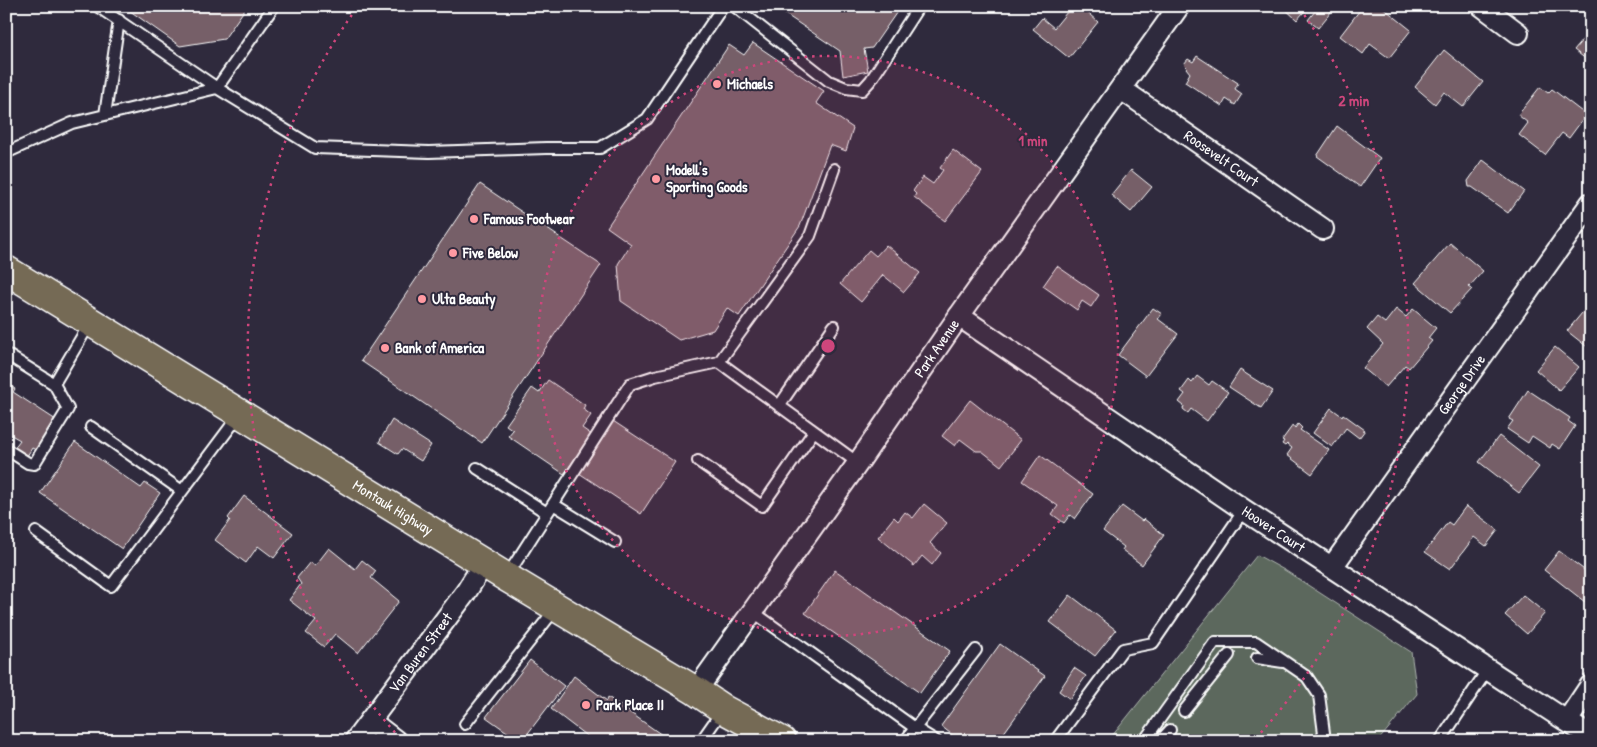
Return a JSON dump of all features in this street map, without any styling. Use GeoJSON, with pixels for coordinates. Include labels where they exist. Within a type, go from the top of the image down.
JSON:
{"type":"FeatureCollection","features":[{"type":"Feature","properties":{"kind":"main road","name":"Montauk Highway"},"geometry":{"type":"LineString","coordinates":[[6,270],[723,709],[782,741]]}},
{"type":"Feature","properties":{"kind":"street","name":"Park Avenue"},"geometry":{"type":"LineString","coordinates":[[696,691],[1179,6]]}},
{"type":"Feature","properties":{"kind":"street"},"geometry":{"type":"LineString","coordinates":[[1482,6],[1518,32]]}},
{"type":"Feature","properties":{"kind":"street","name":"Roosevelt Court"},"geometry":{"type":"LineString","coordinates":[[1121,89],[1322,229]]}},
{"type":"Feature","properties":{"kind":"street","name":"George Drive"},"geometry":{"type":"LineString","coordinates":[[1332,567],[1591,203]]}},
{"type":"Feature","properties":{"kind":"street","name":"Hoover Court"},"geometry":{"type":"LineString","coordinates":[[959,316],[1244,510],[1591,737]]}},
{"type":"Feature","properties":{"kind":"street","name":"Van Buren Street"},"geometry":{"type":"LineString","coordinates":[[355,741],[466,592],[495,570]]}},
{"type":"Feature","properties":{"kind":"street"},"geometry":{"type":"LineString","coordinates":[[1567,721],[1591,685]]}},
{"type":"Feature","properties":{"kind":"street"},"geometry":{"type":"LineString","coordinates":[[370,721],[396,741]]}},
{"type":"Feature","properties":{"kind":"lane"},"geometry":{"type":"LineString","coordinates":[[97,6],[217,88],[315,148],[429,152],[600,148],[647,119],[723,6]]}},
{"type":"Feature","properties":{"kind":"lane"},"geometry":{"type":"LineString","coordinates":[[6,153],[72,123],[217,88],[274,6]]}},
{"type":"Feature","properties":{"kind":"lane"},"geometry":{"type":"LineString","coordinates":[[734,6],[829,81],[846,88],[862,90],[871,80],[920,6]]}},
{"type":"Feature","properties":{"kind":"lane"},"geometry":{"type":"LineString","coordinates":[[105,115],[118,20]]}},
{"type":"Feature","properties":{"kind":"lane"},"geometry":{"type":"LineString","coordinates":[[495,570],[550,509],[630,384],[654,376],[719,362],[810,236],[834,169]]}},
{"type":"Feature","properties":{"kind":"lane"},"geometry":{"type":"LineString","coordinates":[[54,384],[91,322]]}},
{"type":"Feature","properties":{"kind":"lane"},"geometry":{"type":"LineString","coordinates":[[779,406],[834,326]]}},
{"type":"Feature","properties":{"kind":"lane"},"geometry":{"type":"LineString","coordinates":[[6,354],[54,384],[68,409],[34,464],[28,463],[6,449]]}},
{"type":"Feature","properties":{"kind":"lane"},"geometry":{"type":"LineString","coordinates":[[719,362],[858,463]]}},
{"type":"Feature","properties":{"kind":"lane"},"geometry":{"type":"LineString","coordinates":[[36,532],[111,586],[240,414]]}},
{"type":"Feature","properties":{"kind":"lane"},"geometry":{"type":"LineString","coordinates":[[92,427],[182,491]]}},
{"type":"Feature","properties":{"kind":"lane"},"geometry":{"type":"LineString","coordinates":[[698,461],[762,506],[814,431]]}},
{"type":"Feature","properties":{"kind":"lane"},"geometry":{"type":"LineString","coordinates":[[477,468],[550,509],[615,542]]}},
{"type":"Feature","properties":{"kind":"lane"},"geometry":{"type":"LineString","coordinates":[[1055,741],[1122,649],[1152,643],[1244,510]]}},
{"type":"Feature","properties":{"kind":"lane"},"geometry":{"type":"LineString","coordinates":[[465,724],[556,607]]}},
{"type":"Feature","properties":{"kind":"lane"},"geometry":{"type":"LineString","coordinates":[[752,611],[915,728],[936,741]]}},
{"type":"Feature","properties":{"kind":"lane"},"geometry":{"type":"LineString","coordinates":[[1144,741],[1215,642],[1256,642],[1307,677],[1319,695],[1321,737]]}},
{"type":"Feature","properties":{"kind":"lane"},"geometry":{"type":"LineString","coordinates":[[905,741],[976,650]]}},
{"type":"Feature","properties":{"kind":"lane"},"geometry":{"type":"LineString","coordinates":[[1184,712],[1229,654]]}},
{"type":"Feature","properties":{"kind":"lane"},"geometry":{"type":"LineString","coordinates":[[1257,658],[1286,663]]}},
{"type":"Feature","properties":{"kind":"lane"},"geometry":{"type":"LineString","coordinates":[[1440,741],[1488,669]]}},
{"type":"Feature","properties":{"kind":"lane"},"geometry":{"type":"LineString","coordinates":[[701,741],[723,709]]}},
{"type":"Feature","properties":{"kind":"lane"},"geometry":{"type":"LineString","coordinates":[[1160,741],[1170,730]]}},
{"type":"Feature","properties":{"kind":"green space"},"geometry":{"type":"Polygon","coordinates":[[[1257,555],[1286,571],[1411,652],[1417,694],[1378,741],[1108,741],[1257,555]]]}},
{"type":"Feature","properties":{"kind":"building"},"geometry":{"type":"Polygon","coordinates":[[[123,6],[247,6],[224,39],[180,46],[123,6]]]}},
{"type":"Feature","properties":{"kind":"building"},"geometry":{"type":"Polygon","coordinates":[[[773,6],[901,6],[872,48],[864,49],[868,71],[843,76],[840,51],[773,6]]]}},
{"type":"Feature","properties":{"kind":"building"},"geometry":{"type":"Polygon","coordinates":[[[1072,6],[1080,6],[1098,22],[1069,58],[1033,29],[1042,18],[1054,28],[1072,6]]]}},
{"type":"Feature","properties":{"kind":"building"},"geometry":{"type":"Polygon","coordinates":[[[1282,6],[1309,6],[1297,20],[1282,6]]]}},
{"type":"Feature","properties":{"kind":"building"},"geometry":{"type":"Polygon","coordinates":[[[1319,6],[1323,6],[1331,12],[1318,28],[1308,20],[1319,6]]]}},
{"type":"Feature","properties":{"kind":"building"},"geometry":{"type":"Polygon","coordinates":[[[1363,6],[1381,6],[1411,30],[1389,58],[1370,44],[1363,54],[1340,36],[1363,6]]]}},
{"type":"Feature","properties":{"kind":"building"},"geometry":{"type":"Polygon","coordinates":[[[1591,29],[1591,63],[1574,50],[1591,29]]]}},
{"type":"Feature","properties":{"kind":"building"},"geometry":{"type":"Polygon","coordinates":[[[753,43],[824,91],[816,103],[853,128],[846,151],[830,145],[800,226],[739,316],[727,308],[713,330],[679,340],[621,301],[618,264],[631,244],[607,227],[729,45],[744,55],[753,43]]]}},
{"type":"Feature","properties":{"kind":"building"},"geometry":{"type":"Polygon","coordinates":[[[1444,50],[1483,82],[1463,107],[1444,92],[1435,104],[1415,87],[1444,50]]]}},
{"type":"Feature","properties":{"kind":"building"},"geometry":{"type":"Polygon","coordinates":[[[1197,56],[1238,83],[1235,89],[1242,94],[1235,105],[1226,99],[1222,106],[1185,82],[1190,73],[1184,64],[1188,59],[1193,62],[1197,56]]]}},
{"type":"Feature","properties":{"kind":"building"},"geometry":{"type":"Polygon","coordinates":[[[1540,87],[1548,93],[1552,89],[1586,115],[1569,138],[1562,133],[1545,155],[1519,135],[1528,123],[1518,115],[1540,87]]]}},
{"type":"Feature","properties":{"kind":"building"},"geometry":{"type":"Polygon","coordinates":[[[1337,126],[1380,158],[1360,187],[1317,156],[1337,126]]]}},
{"type":"Feature","properties":{"kind":"building"},"geometry":{"type":"Polygon","coordinates":[[[953,150],[982,172],[945,221],[914,197],[916,194],[913,191],[923,177],[933,184],[943,170],[940,168],[953,150]]]}},
{"type":"Feature","properties":{"kind":"building"},"geometry":{"type":"Polygon","coordinates":[[[1483,160],[1524,191],[1508,213],[1472,187],[1469,187],[1468,181],[1483,160]]]}},
{"type":"Feature","properties":{"kind":"building"},"geometry":{"type":"Polygon","coordinates":[[[1131,170],[1152,187],[1131,212],[1111,195],[1131,170]]]}},
{"type":"Feature","properties":{"kind":"building"},"geometry":{"type":"Polygon","coordinates":[[[480,184],[601,265],[482,443],[361,361],[480,184]]]}},
{"type":"Feature","properties":{"kind":"building"},"geometry":{"type":"Polygon","coordinates":[[[1450,243],[1483,271],[1469,287],[1472,289],[1450,313],[1415,283],[1450,243]]]}},
{"type":"Feature","properties":{"kind":"building"},"geometry":{"type":"Polygon","coordinates":[[[886,245],[920,273],[904,292],[883,275],[861,302],[840,284],[869,250],[876,256],[886,245]]]}},
{"type":"Feature","properties":{"kind":"building"},"geometry":{"type":"Polygon","coordinates":[[[1057,266],[1099,295],[1091,307],[1082,301],[1077,310],[1043,286],[1057,266]]]}},
{"type":"Feature","properties":{"kind":"building"},"geometry":{"type":"Polygon","coordinates":[[[1587,307],[1591,310],[1591,350],[1567,331],[1587,307]]]}},
{"type":"Feature","properties":{"kind":"building"},"geometry":{"type":"Polygon","coordinates":[[[1153,308],[1162,314],[1158,319],[1178,334],[1146,376],[1118,355],[1153,308]]]}},
{"type":"Feature","properties":{"kind":"building"},"geometry":{"type":"Polygon","coordinates":[[[1396,309],[1406,317],[1413,309],[1436,328],[1428,338],[1432,341],[1409,368],[1405,365],[1386,387],[1363,368],[1383,344],[1367,329],[1377,317],[1385,323],[1396,309]]]}},
{"type":"Feature","properties":{"kind":"building"},"geometry":{"type":"Polygon","coordinates":[[[1555,347],[1579,367],[1559,390],[1536,370],[1555,347]]]}},
{"type":"Feature","properties":{"kind":"building"},"geometry":{"type":"Polygon","coordinates":[[[1240,370],[1273,391],[1261,408],[1229,387],[1240,370]]]}},
{"type":"Feature","properties":{"kind":"building"},"geometry":{"type":"Polygon","coordinates":[[[1197,376],[1209,385],[1212,381],[1228,392],[1207,421],[1191,409],[1188,413],[1179,402],[1185,394],[1181,391],[1189,380],[1192,383],[1197,376]]]}},
{"type":"Feature","properties":{"kind":"building"},"geometry":{"type":"Polygon","coordinates":[[[548,380],[585,405],[583,409],[591,415],[582,428],[592,435],[564,474],[508,436],[513,430],[506,425],[532,388],[539,393],[548,380]]]}},
{"type":"Feature","properties":{"kind":"building"},"geometry":{"type":"Polygon","coordinates":[[[6,383],[15,389],[13,392],[56,420],[36,450],[32,448],[27,456],[14,448],[20,440],[6,432],[6,383]]]}},
{"type":"Feature","properties":{"kind":"building"},"geometry":{"type":"Polygon","coordinates":[[[1528,390],[1570,418],[1568,421],[1575,426],[1560,449],[1552,444],[1550,448],[1532,436],[1528,443],[1507,429],[1513,421],[1509,419],[1528,390]]]}},
{"type":"Feature","properties":{"kind":"building"},"geometry":{"type":"Polygon","coordinates":[[[970,400],[1021,440],[1001,466],[982,451],[976,451],[960,439],[955,446],[942,436],[970,400]]]}},
{"type":"Feature","properties":{"kind":"building"},"geometry":{"type":"Polygon","coordinates":[[[1331,408],[1365,430],[1359,438],[1346,428],[1332,447],[1313,433],[1331,408]]]}},
{"type":"Feature","properties":{"kind":"building"},"geometry":{"type":"Polygon","coordinates":[[[392,420],[431,445],[421,461],[402,449],[398,454],[379,442],[392,420]]]}},
{"type":"Feature","properties":{"kind":"building"},"geometry":{"type":"Polygon","coordinates":[[[613,421],[675,462],[641,514],[579,473],[613,421]]]}},
{"type":"Feature","properties":{"kind":"building"},"geometry":{"type":"Polygon","coordinates":[[[1298,424],[1302,428],[1300,430],[1329,450],[1312,474],[1287,455],[1292,448],[1287,444],[1285,446],[1282,444],[1284,441],[1282,440],[1293,425],[1295,428],[1298,424]]]}},
{"type":"Feature","properties":{"kind":"building"},"geometry":{"type":"Polygon","coordinates":[[[1499,436],[1539,467],[1519,493],[1479,462],[1499,436]]]}},
{"type":"Feature","properties":{"kind":"building"},"geometry":{"type":"Polygon","coordinates":[[[75,442],[141,488],[145,483],[160,493],[122,549],[40,493],[75,442]]]}},
{"type":"Feature","properties":{"kind":"building"},"geometry":{"type":"Polygon","coordinates":[[[1040,455],[1093,494],[1075,519],[1070,515],[1064,523],[1052,514],[1058,506],[1022,481],[1040,455]]]}},
{"type":"Feature","properties":{"kind":"building"},"geometry":{"type":"Polygon","coordinates":[[[244,496],[293,533],[274,558],[258,546],[246,563],[215,540],[230,520],[228,518],[244,496]]]}},
{"type":"Feature","properties":{"kind":"building"},"geometry":{"type":"Polygon","coordinates":[[[924,504],[947,523],[930,543],[941,553],[932,565],[922,556],[914,566],[878,537],[894,517],[898,521],[905,512],[913,518],[924,504]]]}},
{"type":"Feature","properties":{"kind":"building"},"geometry":{"type":"Polygon","coordinates":[[[1122,506],[1142,521],[1144,519],[1164,535],[1142,565],[1122,550],[1124,547],[1103,531],[1122,506]]]}},
{"type":"Feature","properties":{"kind":"building"},"geometry":{"type":"Polygon","coordinates":[[[1466,506],[1498,530],[1486,546],[1474,537],[1450,569],[1425,552],[1448,522],[1452,525],[1466,506]]]}},
{"type":"Feature","properties":{"kind":"building"},"geometry":{"type":"Polygon","coordinates":[[[329,548],[355,569],[362,560],[376,571],[371,578],[399,601],[358,653],[335,634],[324,647],[306,633],[316,621],[289,600],[301,584],[297,578],[310,562],[315,566],[329,548]]]}},
{"type":"Feature","properties":{"kind":"building"},"geometry":{"type":"Polygon","coordinates":[[[1559,551],[1591,575],[1591,595],[1585,602],[1544,570],[1559,551]]]}},
{"type":"Feature","properties":{"kind":"building"},"geometry":{"type":"Polygon","coordinates":[[[835,570],[950,651],[920,693],[805,613],[835,570]]]}},
{"type":"Feature","properties":{"kind":"building"},"geometry":{"type":"Polygon","coordinates":[[[1070,595],[1116,630],[1095,656],[1050,622],[1070,595]]]}},
{"type":"Feature","properties":{"kind":"building"},"geometry":{"type":"Polygon","coordinates":[[[1523,595],[1545,613],[1527,634],[1505,615],[1523,595]]]}},
{"type":"Feature","properties":{"kind":"building"},"geometry":{"type":"Polygon","coordinates":[[[1000,644],[1045,676],[998,741],[960,741],[941,726],[1000,644]]]}},
{"type":"Feature","properties":{"kind":"building"},"geometry":{"type":"Polygon","coordinates":[[[530,660],[564,686],[522,741],[504,741],[510,734],[486,717],[530,660]]]}},
{"type":"Feature","properties":{"kind":"building"},"geometry":{"type":"Polygon","coordinates":[[[1074,668],[1086,676],[1070,699],[1059,691],[1074,668]]]}},
{"type":"Feature","properties":{"kind":"building","name":"Park Place II"},"geometry":{"type":"Polygon","coordinates":[[[574,676],[607,701],[608,697],[662,735],[657,741],[593,741],[551,709],[574,676]]]}},
{"type":"Feature","properties":{"kind":"place","name":"Michaels"},"geometry":{"type":"Point","coordinates":[717,84]}},
{"type":"Feature","properties":{"kind":"place","name":"Modell's Sporting Goods"},"geometry":{"type":"Point","coordinates":[656,179]}},
{"type":"Feature","properties":{"kind":"place","name":"Famous Footwear"},"geometry":{"type":"Point","coordinates":[474,219]}},
{"type":"Feature","properties":{"kind":"place","name":"Five Below"},"geometry":{"type":"Point","coordinates":[453,253]}},
{"type":"Feature","properties":{"kind":"place","name":"Ulta Beauty"},"geometry":{"type":"Point","coordinates":[422,299]}},
{"type":"Feature","properties":{"kind":"place","name":"Bank of America"},"geometry":{"type":"Point","coordinates":[385,348]}},
{"type":"Feature","properties":{"kind":"place","name":"Park Place II"},"geometry":{"type":"Point","coordinates":[586,705]}}]}
